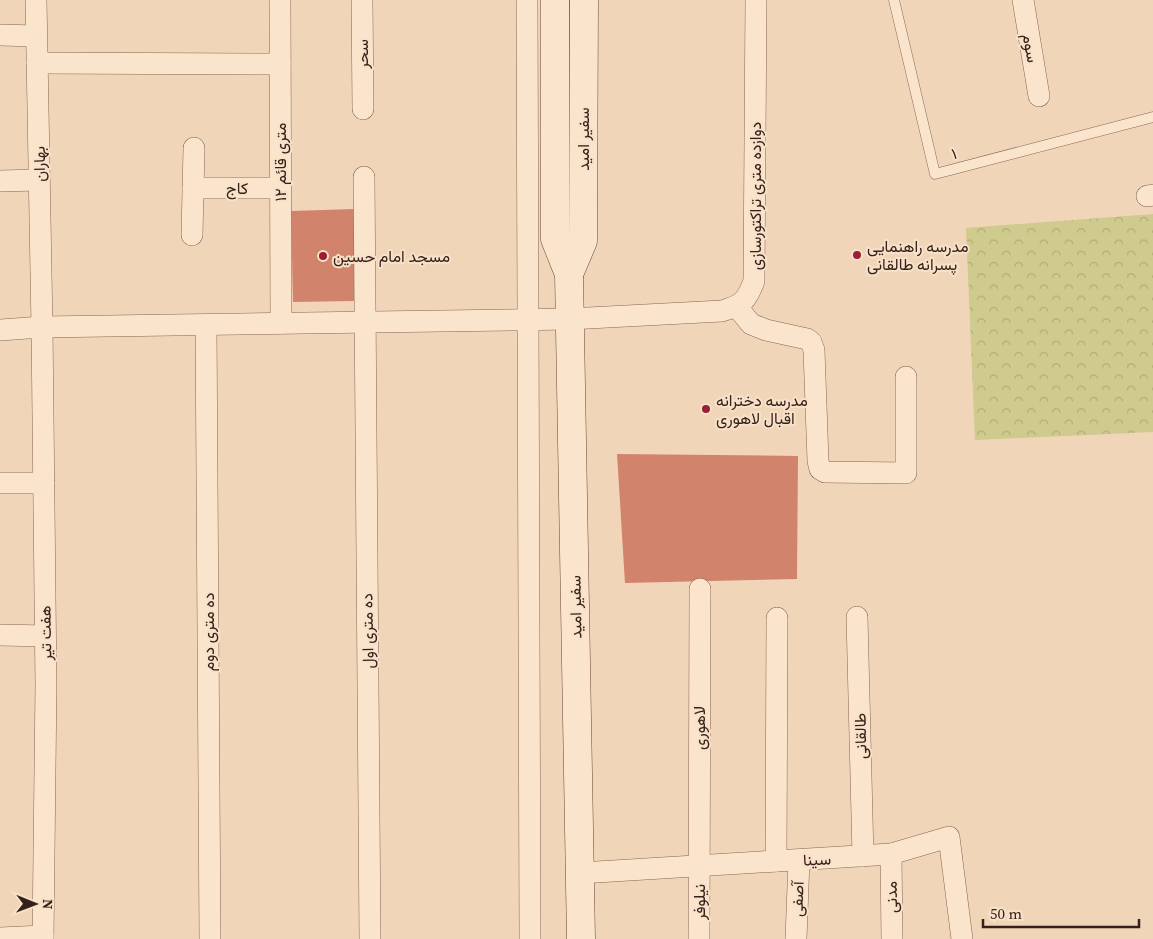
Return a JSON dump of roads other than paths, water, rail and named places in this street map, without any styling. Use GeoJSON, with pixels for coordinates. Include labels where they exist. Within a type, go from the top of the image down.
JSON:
{"type":"FeatureCollection","features":[{"type":"Feature","properties":{"kind":"main road","name":"سفیر امید"},"geometry":{"type":"LineString","coordinates":[[556,0],[555,239],[569,274],[581,939]]}},
{"type":"Feature","properties":{"kind":"main road","name":"سفیر امید"},"geometry":{"type":"LineString","coordinates":[[569,274],[583,241],[584,0]]}},
{"type":"Feature","properties":{"kind":"street","name":"بهاران"},"geometry":{"type":"LineString","coordinates":[[36,0],[42,327]]}},
{"type":"Feature","properties":{"kind":"street","name":"۱۲ متری قائم"},"geometry":{"type":"LineString","coordinates":[[280,0],[281,323]]}},
{"type":"Feature","properties":{"kind":"street","name":"سحر"},"geometry":{"type":"LineString","coordinates":[[362,0],[363,109]]}},
{"type":"Feature","properties":{"kind":"street"},"geometry":{"type":"LineString","coordinates":[[527,0],[530,939]]}},
{"type":"Feature","properties":{"kind":"street","name":"سوم"},"geometry":{"type":"LineString","coordinates":[[1023,0],[1039,96]]}},
{"type":"Feature","properties":{"kind":"street","name":"دوازده متری تراکتورسازی"},"geometry":{"type":"LineString","coordinates":[[737,307],[748,297],[754,281],[762,1]]}},
{"type":"Feature","properties":{"kind":"street"},"geometry":{"type":"LineString","coordinates":[[0,35],[36,36]]}},
{"type":"Feature","properties":{"kind":"street"},"geometry":{"type":"LineString","coordinates":[[37,63],[280,64]]}},
{"type":"Feature","properties":{"kind":"street"},"geometry":{"type":"LineString","coordinates":[[192,235],[194,148]]}},
{"type":"Feature","properties":{"kind":"street","name":"ده متری اول"},"geometry":{"type":"LineString","coordinates":[[364,177],[370,939]]}},
{"type":"Feature","properties":{"kind":"street"},"geometry":{"type":"LineString","coordinates":[[0,181],[39,180]]}},
{"type":"Feature","properties":{"kind":"street","name":"کاج"},"geometry":{"type":"LineString","coordinates":[[193,188],[280,188]]}},
{"type":"Feature","properties":{"kind":"street"},"geometry":{"type":"LineString","coordinates":[[0,330],[42,327],[569,319],[722,311],[737,307],[751,324],[766,330],[807,339],[811,342],[814,350],[818,461],[820,469],[825,472],[906,473],[906,377]]}},
{"type":"Feature","properties":{"kind":"street","name":"ده متری دوم"},"geometry":{"type":"LineString","coordinates":[[206,325],[210,939]]}},
{"type":"Feature","properties":{"kind":"street","name":"هفت تیر"},"geometry":{"type":"LineString","coordinates":[[42,327],[45,636],[43,938]]}},
{"type":"Feature","properties":{"kind":"street"},"geometry":{"type":"LineString","coordinates":[[0,483],[44,482]]}},
{"type":"Feature","properties":{"kind":"street","name":"لاهوری"},"geometry":{"type":"LineString","coordinates":[[699,866],[700,589]]}},
{"type":"Feature","properties":{"kind":"street","name":"طالقانی"},"geometry":{"type":"LineString","coordinates":[[857,616],[863,856]]}},
{"type":"Feature","properties":{"kind":"street"},"geometry":{"type":"LineString","coordinates":[[776,861],[777,618]]}},
{"type":"Feature","properties":{"kind":"street"},"geometry":{"type":"LineString","coordinates":[[0,636],[45,636]]}},
{"type":"Feature","properties":{"kind":"street","name":"سینا"},"geometry":{"type":"LineString","coordinates":[[580,873],[891,854],[949,837],[962,939]]}},
{"type":"Feature","properties":{"kind":"street","name":"مدنی"},"geometry":{"type":"LineString","coordinates":[[891,854],[892,939]]}},
{"type":"Feature","properties":{"kind":"street","name":"آصفی"},"geometry":{"type":"LineString","coordinates":[[796,939],[798,860]]}},
{"type":"Feature","properties":{"kind":"street","name":"نیلوفر"},"geometry":{"type":"LineString","coordinates":[[699,866],[699,939]]}},
{"type":"Feature","properties":{"kind":"street"},"geometry":{"type":"LineString","coordinates":[[0,938],[43,938]]}},
{"type":"Feature","properties":{"kind":"lane","name":"‍۱"},"geometry":{"type":"LineString","coordinates":[[894,0],[935,174],[1153,117]]}},
{"type":"Feature","properties":{"kind":"place","name":"مدرسه راهنمایی پسرانه طالقانی"},"geometry":{"type":"Point","coordinates":[857,255]}},
{"type":"Feature","properties":{"kind":"place","name":"مسجد امام حسین"},"geometry":{"type":"Point","coordinates":[323,256]}},
{"type":"Feature","properties":{"kind":"place","name":"مدرسه دخترانه اقبال لاهوری"},"geometry":{"type":"Point","coordinates":[706,409]}}]}
